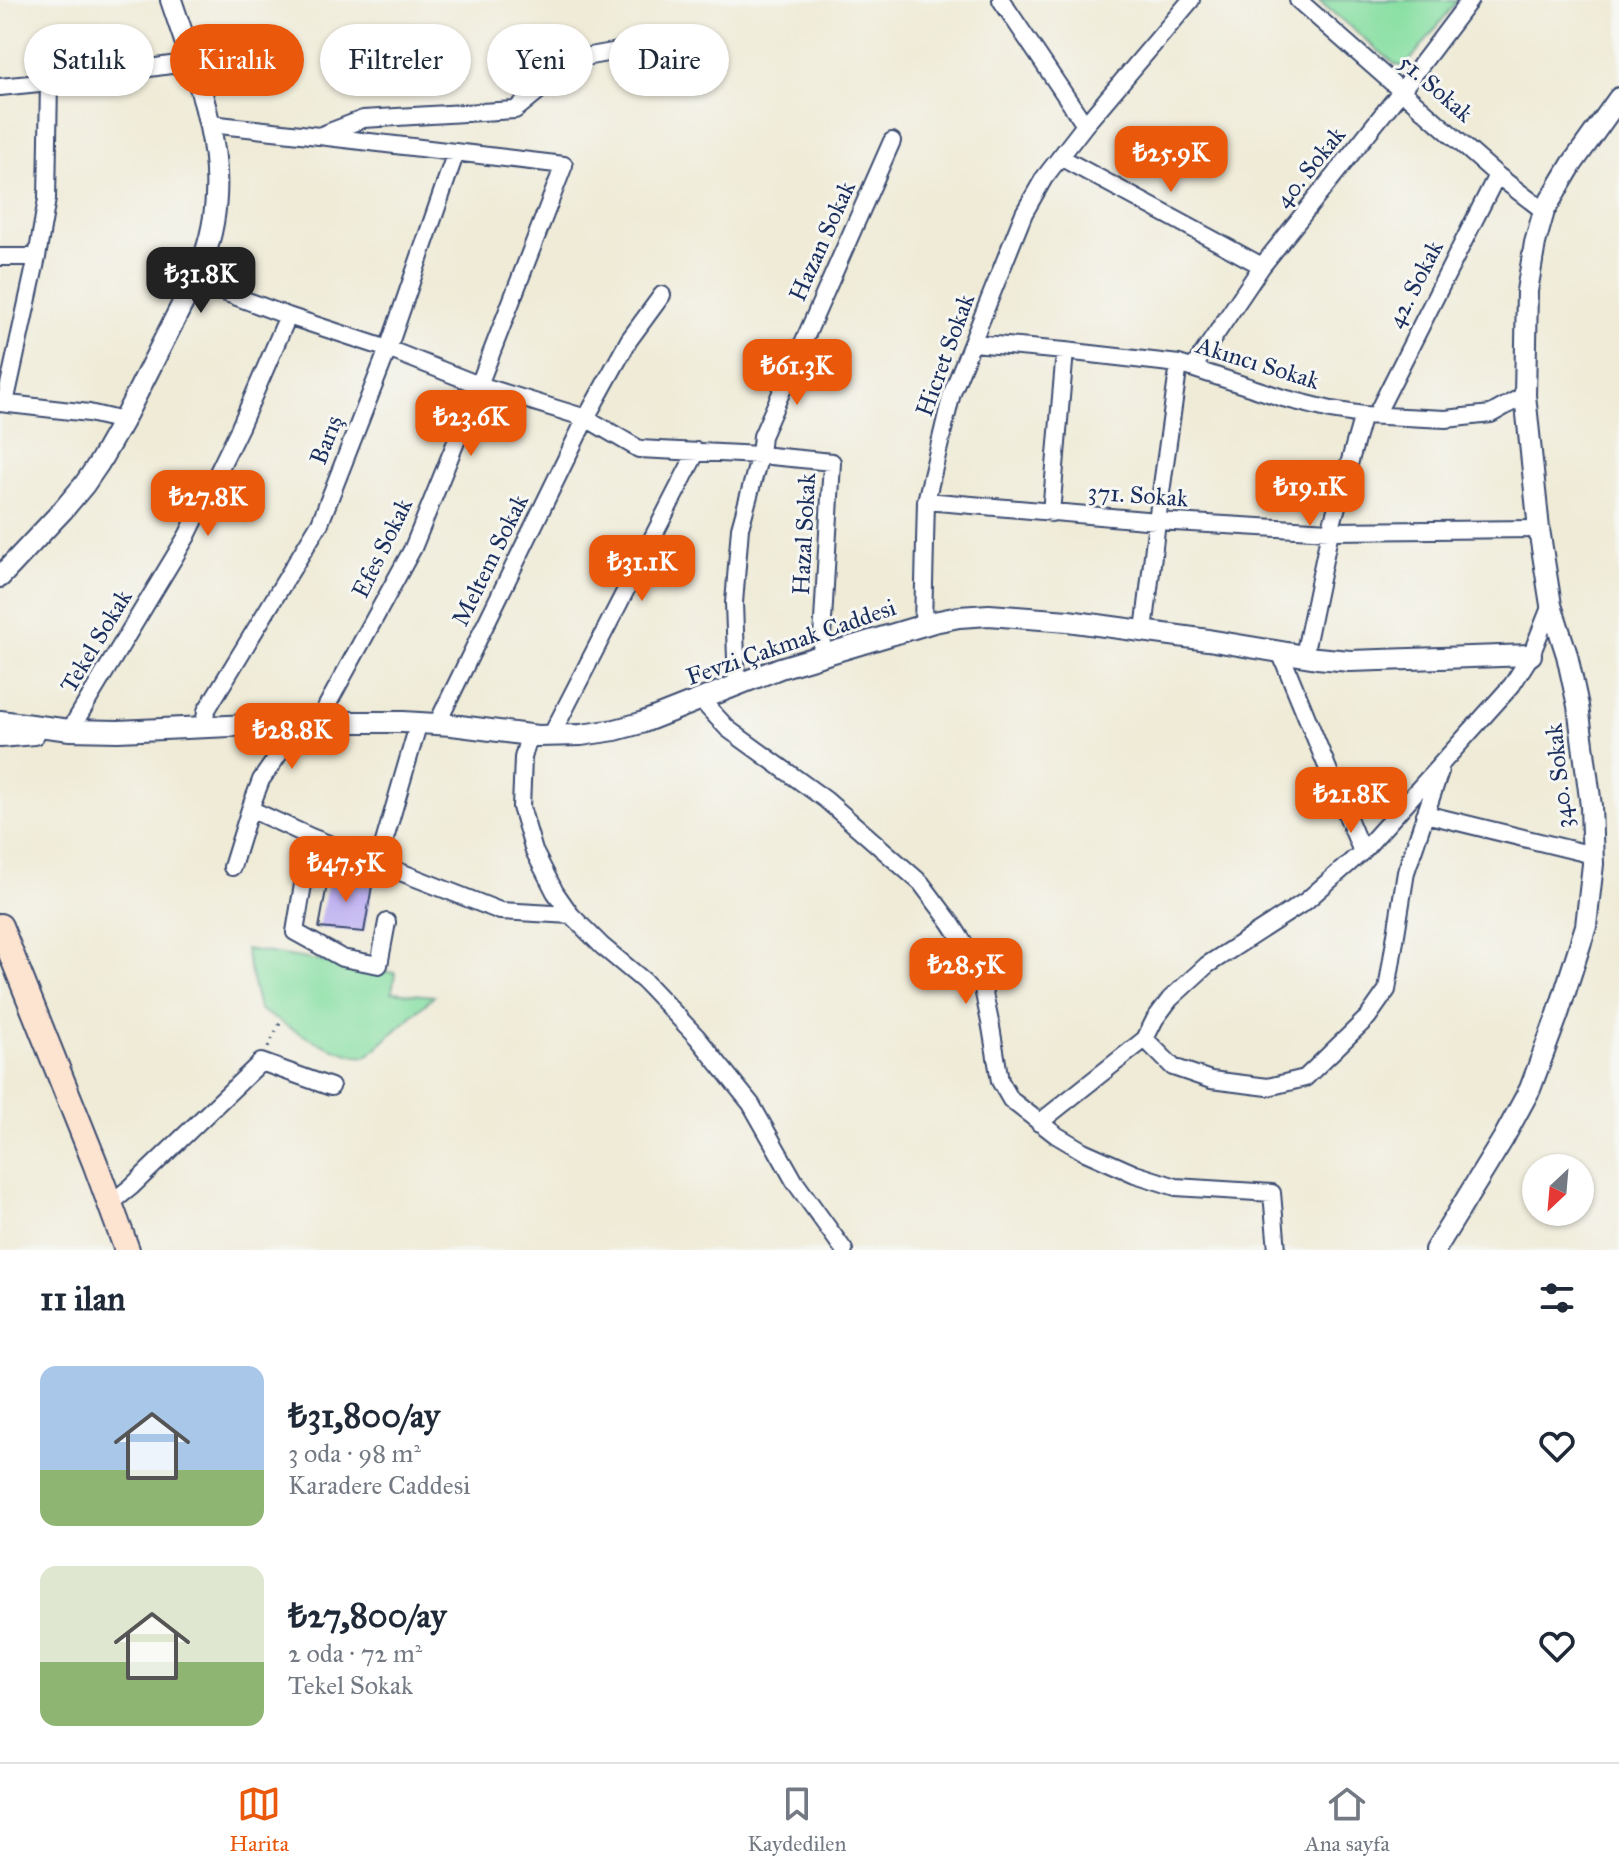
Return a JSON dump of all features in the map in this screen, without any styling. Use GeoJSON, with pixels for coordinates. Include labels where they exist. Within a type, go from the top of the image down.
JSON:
{"type":"FeatureCollection","features":[{"type":"Feature","properties":{"kind":"main road"},"geometry":{"type":"LineString","coordinates":[[0,928],[7,966],[127,1250]]}},
{"type":"Feature","properties":{"kind":"street"},"geometry":{"type":"LineString","coordinates":[[171,0],[179,24]]}},
{"type":"Feature","properties":{"kind":"street"},"geometry":{"type":"LineString","coordinates":[[1001,0],[1085,125]]}},
{"type":"Feature","properties":{"kind":"street","name":"Hicret Sokak"},"geometry":{"type":"LineString","coordinates":[[923,625],[926,501],[952,393],[1024,213],[1044,178],[1085,125],[1191,0]]}},
{"type":"Feature","properties":{"kind":"street","name":"51. Sokak"},"geometry":{"type":"LineString","coordinates":[[1298,0],[1497,175],[1544,211]]}},
{"type":"Feature","properties":{"kind":"street","name":"40. Sokak"},"geometry":{"type":"LineString","coordinates":[[1186,366],[1470,0]]}},
{"type":"Feature","properties":{"kind":"street"},"geometry":{"type":"LineString","coordinates":[[319,136],[363,119],[515,110],[579,58],[609,53]]}},
{"type":"Feature","properties":{"kind":"street"},"geometry":{"type":"LineString","coordinates":[[0,87],[24,85]]}},
{"type":"Feature","properties":{"kind":"street"},"geometry":{"type":"LineString","coordinates":[[49,96],[47,199],[37,257],[3,403],[89,413],[123,421]]}},
{"type":"Feature","properties":{"kind":"street"},"geometry":{"type":"LineString","coordinates":[[0,577],[84,485],[99,463],[202,265],[212,231],[217,186],[216,158],[202,96]]}},
{"type":"Feature","properties":{"kind":"street","name":"340. Sokak"},"geometry":{"type":"LineString","coordinates":[[1435,1250],[1530,1089],[1586,926],[1593,855],[1591,806],[1578,706],[1567,655],[1551,605],[1539,529],[1525,395],[1527,291],[1544,211],[1572,164],[1619,98]]}},
{"type":"Feature","properties":{"kind":"street"},"geometry":{"type":"LineString","coordinates":[[210,124],[456,152]]}},
{"type":"Feature","properties":{"kind":"street","name":"Hazan Sokak"},"geometry":{"type":"LineString","coordinates":[[737,686],[734,603],[740,528],[760,455],[762,436],[892,141]]}},
{"type":"Feature","properties":{"kind":"street","name":"Efes Sokak"},"geometry":{"type":"LineString","coordinates":[[318,722],[413,548],[564,165],[456,152]]}},
{"type":"Feature","properties":{"kind":"street","name":"Barış"},"geometry":{"type":"LineString","coordinates":[[204,727],[206,711],[320,523],[388,349],[456,152]]}},
{"type":"Feature","properties":{"kind":"street"},"geometry":{"type":"LineString","coordinates":[[1060,157],[1262,266]]}},
{"type":"Feature","properties":{"kind":"street","name":"42. Sokak"},"geometry":{"type":"LineString","coordinates":[[1304,656],[1330,531],[1370,415],[1497,175]]}},
{"type":"Feature","properties":{"kind":"street"},"geometry":{"type":"LineString","coordinates":[[0,257],[37,257]]}},
{"type":"Feature","properties":{"kind":"street"},"geometry":{"type":"LineString","coordinates":[[194,281],[388,349],[479,385],[586,418],[639,449],[760,455]]}},
{"type":"Feature","properties":{"kind":"street","name":"Meltem Sokak"},"geometry":{"type":"LineString","coordinates":[[378,863],[428,723],[586,418],[629,340],[662,295]]}},
{"type":"Feature","properties":{"kind":"street","name":"Tekel Sokak"},"geometry":{"type":"LineString","coordinates":[[70,730],[187,536],[240,427],[288,316]]}},
{"type":"Feature","properties":{"kind":"street","name":"Akıncı Sokak"},"geometry":{"type":"LineString","coordinates":[[973,343],[1186,366],[1283,398],[1331,410],[1370,415],[1446,419],[1491,414],[1525,395]]}},
{"type":"Feature","properties":{"kind":"street"},"geometry":{"type":"LineString","coordinates":[[1051,513],[1065,351]]}},
{"type":"Feature","properties":{"kind":"street"},"geometry":{"type":"LineString","coordinates":[[1144,631],[1157,521],[1186,366]]}},
{"type":"Feature","properties":{"kind":"street"},"geometry":{"type":"LineString","coordinates":[[551,736],[697,451]]}},
{"type":"Feature","properties":{"kind":"street","name":"Hazal Sokak"},"geometry":{"type":"LineString","coordinates":[[760,455],[832,462],[821,656]]}},
{"type":"Feature","properties":{"kind":"street","name":"371. Sokak"},"geometry":{"type":"LineString","coordinates":[[926,501],[1157,521],[1330,531],[1539,529]]}},
{"type":"Feature","properties":{"kind":"street"},"geometry":{"type":"LineString","coordinates":[[1039,1123],[1145,1039],[1170,999],[1207,965],[1306,901],[1362,852],[1512,685],[1531,655],[1551,605]]}},
{"type":"Feature","properties":{"kind":"street","name":"Fevzi Çakmak Caddesi"},"geometry":{"type":"LineString","coordinates":[[0,721],[70,730],[118,731],[318,722],[428,723],[529,735],[581,735],[641,723],[780,668],[923,625],[959,617],[989,615],[1068,621],[1350,661],[1531,655]]}},
{"type":"Feature","properties":{"kind":"street"},"geometry":{"type":"LineString","coordinates":[[1280,652],[1362,852]]}},
{"type":"Feature","properties":{"kind":"street"},"geometry":{"type":"LineString","coordinates":[[701,700],[728,729],[826,800],[921,883],[967,948],[982,984],[1000,1081],[1011,1100],[1039,1123],[1083,1151],[1135,1174],[1176,1187],[1272,1193],[1277,1250]]}},
{"type":"Feature","properties":{"kind":"street"},"geometry":{"type":"LineString","coordinates":[[232,867],[261,780],[292,735],[293,723]]}},
{"type":"Feature","properties":{"kind":"street","name":"Fevzi Çakmak Caddesi"},"geometry":{"type":"LineString","coordinates":[[0,737],[70,730]]}},
{"type":"Feature","properties":{"kind":"street"},"geometry":{"type":"LineString","coordinates":[[529,735],[523,758],[521,807],[534,851],[555,892],[571,915],[644,981],[697,1037],[751,1104],[795,1182],[844,1250]]}},
{"type":"Feature","properties":{"kind":"street"},"geometry":{"type":"LineString","coordinates":[[1145,1039],[1173,1067],[1211,1080],[1268,1087],[1305,1078],[1368,1017],[1387,990],[1406,872],[1442,763]]}},
{"type":"Feature","properties":{"kind":"street"},"geometry":{"type":"LineString","coordinates":[[250,809],[311,837],[500,911],[571,915]]}},
{"type":"Feature","properties":{"kind":"street"},"geometry":{"type":"LineString","coordinates":[[1425,814],[1593,855]]}},
{"type":"Feature","properties":{"kind":"street"},"geometry":{"type":"LineString","coordinates":[[311,837],[295,932],[342,958],[379,965],[387,922]]}},
{"type":"Feature","properties":{"kind":"street"},"geometry":{"type":"LineString","coordinates":[[110,1204],[261,1062],[331,1087]]}},
{"type":"Feature","properties":{"kind":"path"},"geometry":{"type":"LineString","coordinates":[[261,1062],[280,1023]]}},
{"type":"Feature","properties":{"kind":"green space"},"geometry":{"type":"Polygon","coordinates":[[[1318,0],[1458,0],[1405,67],[1396,65],[1318,0]]]}},
{"type":"Feature","properties":{"kind":"green space"},"geometry":{"type":"Polygon","coordinates":[[[245,949],[395,973],[392,992],[434,996],[366,1057],[353,1055],[311,1039],[259,1009],[245,949]]]}},
{"type":"Feature","properties":{"kind":"building"},"geometry":{"type":"Polygon","coordinates":[[[329,874],[373,880],[364,932],[319,928],[329,874]]]}}]}
